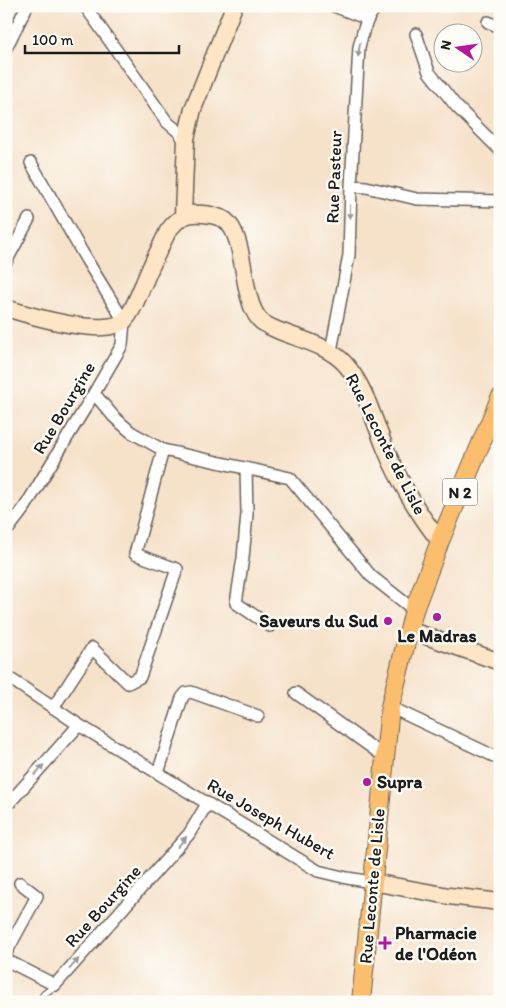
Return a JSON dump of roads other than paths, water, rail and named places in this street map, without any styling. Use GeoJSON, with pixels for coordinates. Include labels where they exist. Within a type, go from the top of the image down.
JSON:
{"type":"FeatureCollection","features":[{"type":"Feature","properties":{"kind":"main road"},"geometry":{"type":"LineString","coordinates":[[6,308],[75,326],[101,326],[124,321],[168,231],[183,216],[186,144],[194,109],[234,6]]}},
{"type":"Feature","properties":{"kind":"main road","name":"Rue Leconte de Lisle"},"geometry":{"type":"LineString","coordinates":[[183,216],[196,213],[207,214],[225,220],[235,235],[252,306],[260,320],[270,327],[331,352],[344,362],[357,378],[387,452],[420,513],[440,542],[414,610],[390,707],[372,882],[365,994]]}},
{"type":"Feature","properties":{"kind":"main road","name":"N 2"},"geometry":{"type":"LineString","coordinates":[[440,542],[500,398]]}},
{"type":"Feature","properties":{"kind":"main road"},"geometry":{"type":"LineString","coordinates":[[409,630],[499,660]]}},
{"type":"Feature","properties":{"kind":"main road"},"geometry":{"type":"LineString","coordinates":[[372,882],[449,896],[500,902]]}},
{"type":"Feature","properties":{"kind":"street"},"geometry":{"type":"LineString","coordinates":[[6,48],[27,6]]}},
{"type":"Feature","properties":{"kind":"street"},"geometry":{"type":"LineString","coordinates":[[85,6],[167,122],[180,133],[186,144]]}},
{"type":"Feature","properties":{"kind":"street"},"geometry":{"type":"LineString","coordinates":[[334,6],[368,19]]}},
{"type":"Feature","properties":{"kind":"street","name":"Rue Pasteur"},"geometry":{"type":"LineString","coordinates":[[331,352],[349,255],[351,186],[360,47],[368,19],[377,6]]}},
{"type":"Feature","properties":{"kind":"street"},"geometry":{"type":"LineString","coordinates":[[488,22],[500,27]]}},
{"type":"Feature","properties":{"kind":"street"},"geometry":{"type":"LineString","coordinates":[[416,34],[429,72],[456,106],[500,150]]}},
{"type":"Feature","properties":{"kind":"street"},"geometry":{"type":"LineString","coordinates":[[31,163],[124,321]]}},
{"type":"Feature","properties":{"kind":"street"},"geometry":{"type":"LineString","coordinates":[[351,186],[366,187],[417,199],[500,200]]}},
{"type":"Feature","properties":{"kind":"street"},"geometry":{"type":"LineString","coordinates":[[6,262],[29,218]]}},
{"type":"Feature","properties":{"kind":"street","name":"Rue Bourgine"},"geometry":{"type":"LineString","coordinates":[[6,532],[25,507],[122,345],[124,321]]}},
{"type":"Feature","properties":{"kind":"street"},"geometry":{"type":"LineString","coordinates":[[93,395],[131,432],[163,450],[290,478],[371,576],[414,610]]}},
{"type":"Feature","properties":{"kind":"street"},"geometry":{"type":"LineString","coordinates":[[53,708],[92,648],[128,683],[140,677],[177,569],[135,554],[163,450]]}},
{"type":"Feature","properties":{"kind":"street"},"geometry":{"type":"LineString","coordinates":[[246,468],[247,514],[236,603],[270,626]]}},
{"type":"Feature","properties":{"kind":"street","name":"Rue Joseph Hubert"},"geometry":{"type":"LineString","coordinates":[[6,676],[79,725],[318,870],[347,878],[372,882]]}},
{"type":"Feature","properties":{"kind":"street"},"geometry":{"type":"LineString","coordinates":[[158,773],[182,698],[186,693],[191,692],[258,716]]}},
{"type":"Feature","properties":{"kind":"street"},"geometry":{"type":"LineString","coordinates":[[296,693],[385,758]]}},
{"type":"Feature","properties":{"kind":"street"},"geometry":{"type":"LineString","coordinates":[[390,707],[500,759]]}},
{"type":"Feature","properties":{"kind":"street"},"geometry":{"type":"LineString","coordinates":[[7,802],[79,725]]}},
{"type":"Feature","properties":{"kind":"street","name":"Rue Bourgine"},"geometry":{"type":"LineString","coordinates":[[55,985],[189,834],[207,804]]}},
{"type":"Feature","properties":{"kind":"street"},"geometry":{"type":"LineString","coordinates":[[6,953],[37,896],[20,883]]}},
{"type":"Feature","properties":{"kind":"street"},"geometry":{"type":"LineString","coordinates":[[6,960],[55,985]]}},
{"type":"Feature","properties":{"kind":"lane"},"geometry":{"type":"LineString","coordinates":[[39,1002],[44,994],[55,985]]}},
{"type":"Feature","properties":{"kind":"place","name":"Le Madras"},"geometry":{"type":"Point","coordinates":[437,617]}},
{"type":"Feature","properties":{"kind":"place","name":"Saveurs du Sud"},"geometry":{"type":"Point","coordinates":[388,621]}},
{"type":"Feature","properties":{"kind":"place","name":"Supra"},"geometry":{"type":"Point","coordinates":[367,782]}},
{"type":"Feature","properties":{"kind":"place","name":"Pharmacie de l'Odéon"},"geometry":{"type":"Point","coordinates":[385,943]}}]}
